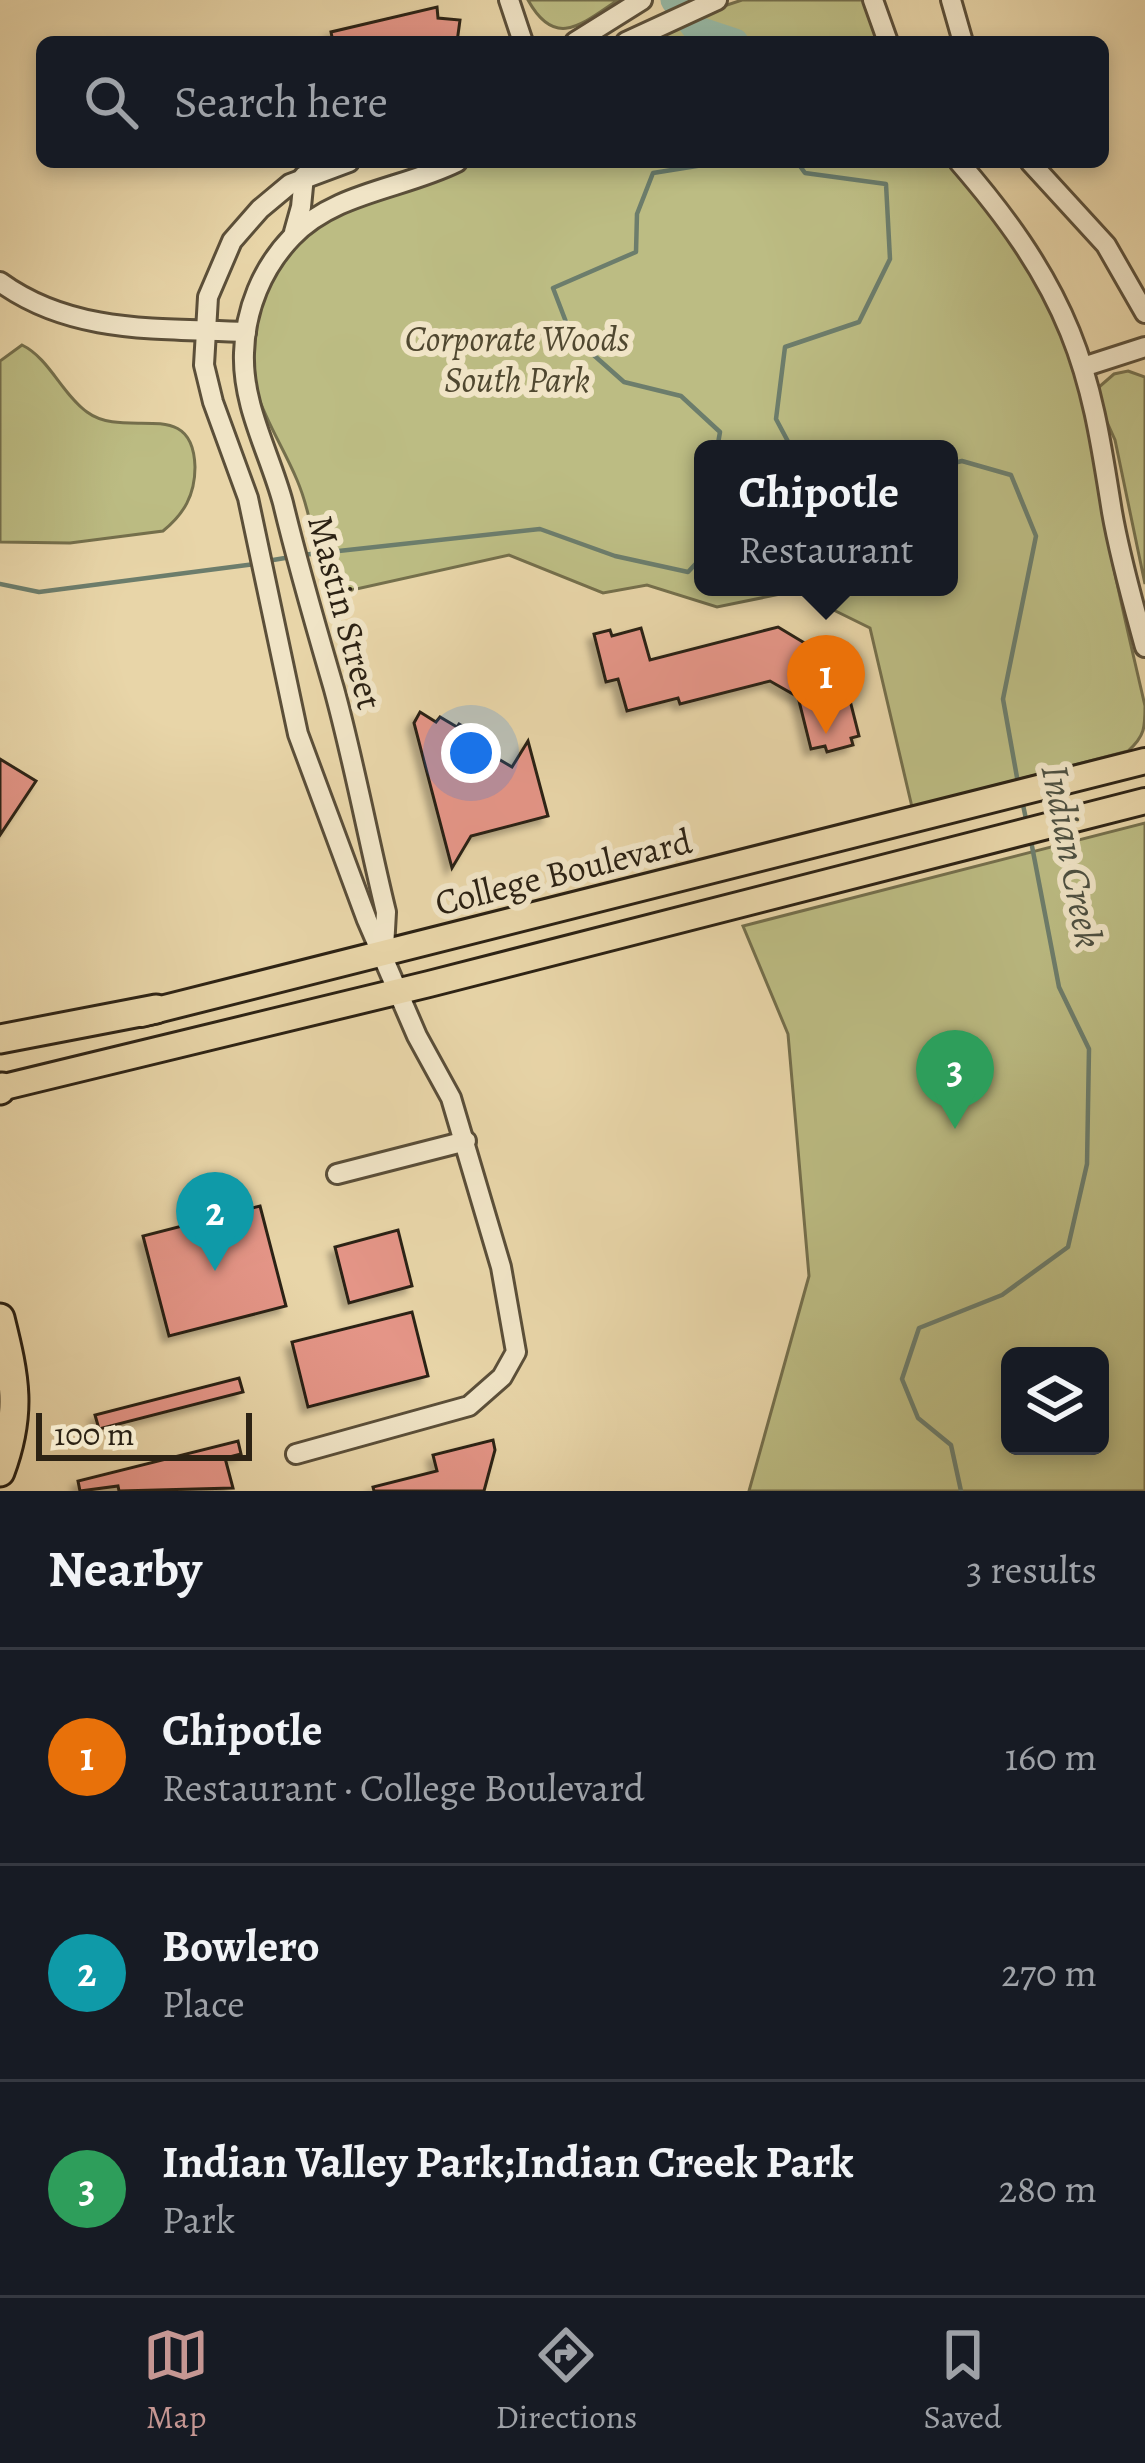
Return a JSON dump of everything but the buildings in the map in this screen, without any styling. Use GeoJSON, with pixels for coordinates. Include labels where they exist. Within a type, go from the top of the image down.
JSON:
{"type":"FeatureCollection","features":[{"type":"Feature","properties":{"kind":"highway"},"geometry":{"type":"LineString","coordinates":[[0,1039],[156,1010]]}},
{"type":"Feature","properties":{"kind":"highway"},"geometry":{"type":"LineString","coordinates":[[0,1318],[16,1405],[10,1446],[0,1472]]}},
{"type":"Feature","properties":{"kind":"highway"},"geometry":{"type":"LineString","coordinates":[[0,1391],[0,1412]]}},
{"type":"Feature","properties":{"kind":"main road","name":"College Boulevard"},"geometry":{"type":"LineString","coordinates":[[0,1053],[1145,761]]}},
{"type":"Feature","properties":{"kind":"main road","name":"College Boulevard"},"geometry":{"type":"LineString","coordinates":[[1,1088],[1145,801]]}},
{"type":"Feature","properties":{"kind":"street"},"geometry":{"type":"LineString","coordinates":[[509,0],[522,36]]}},
{"type":"Feature","properties":{"kind":"street"},"geometry":{"type":"LineString","coordinates":[[584,36],[642,0]]}},
{"type":"Feature","properties":{"kind":"street"},"geometry":{"type":"LineString","coordinates":[[639,36],[717,0]]}},
{"type":"Feature","properties":{"kind":"street"},"geometry":{"type":"LineString","coordinates":[[873,0],[886,36]]}},
{"type":"Feature","properties":{"kind":"street"},"geometry":{"type":"LineString","coordinates":[[951,0],[961,36]]}},
{"type":"Feature","properties":{"kind":"street"},"geometry":{"type":"LineString","coordinates":[[0,282],[24,300],[79,322],[246,332],[262,281],[292,237],[302,207],[304,176],[330,168]]}},
{"type":"Feature","properties":{"kind":"street"},"geometry":{"type":"LineString","coordinates":[[292,237],[344,203],[440,168]]}},
{"type":"Feature","properties":{"kind":"street"},"geometry":{"type":"LineString","coordinates":[[964,168],[1036,264],[1083,367],[1100,429],[1120,553],[1145,647]]}},
{"type":"Feature","properties":{"kind":"street"},"geometry":{"type":"LineString","coordinates":[[1035,168],[1106,245],[1145,313]]}},
{"type":"Feature","properties":{"kind":"street","name":"Mastin Street"},"geometry":{"type":"LineString","coordinates":[[296,1454],[469,1406],[502,1377],[516,1352],[500,1267],[451,1098],[417,1036],[367,920],[298,734],[241,476],[207,384],[204,330],[214,278],[232,242],[273,195],[304,176]]}},
{"type":"Feature","properties":{"kind":"street","name":"Mastin Street"},"geometry":{"type":"LineString","coordinates":[[246,332],[247,384],[335,692],[386,912],[384,952]]}},
{"type":"Feature","properties":{"kind":"street"},"geometry":{"type":"LineString","coordinates":[[1083,367],[1145,347]]}},
{"type":"Feature","properties":{"kind":"street"},"geometry":{"type":"LineString","coordinates":[[337,1174],[466,1141]]}},
{"type":"Feature","properties":{"kind":"green space"},"geometry":{"type":"Polygon","coordinates":[[[528,0],[618,0],[580,24],[559,28],[538,15],[528,0]]]}},
{"type":"Feature","properties":{"kind":"green space"},"geometry":{"type":"Polygon","coordinates":[[[742,0],[865,0],[877,36],[657,36],[742,0]]]}},
{"type":"Feature","properties":{"kind":"green space","name":"Corporate Woods South Park"},"geometry":{"type":"Polygon","coordinates":[[[460,168],[954,168],[1031,273],[1073,367],[1145,706],[1138,741],[1128,751],[912,807],[870,628],[805,596],[958,596],[958,440],[694,440],[694,596],[771,596],[717,607],[647,585],[603,593],[509,555],[325,596],[302,494],[258,396],[252,348],[261,301],[284,258],[319,225],[354,207],[460,168]]]}},
{"type":"Feature","properties":{"kind":"green space"},"geometry":{"type":"Polygon","coordinates":[[[22,345],[40,358],[87,412],[103,420],[155,423],[183,432],[191,445],[193,486],[182,511],[163,531],[70,543],[0,542],[0,361],[22,345]]]}},
{"type":"Feature","properties":{"kind":"green space"},"geometry":{"type":"Polygon","coordinates":[[[1128,371],[1145,377],[1145,584],[1115,440],[1098,402],[1099,387],[1114,374],[1128,371]]]}},
{"type":"Feature","properties":{"kind":"green space"},"geometry":{"type":"Polygon","coordinates":[[[1145,823],[1145,1491],[749,1491],[809,1276],[788,1034],[743,926],[1145,823]]]}},
{"type":"Feature","properties":{"kind":"waterway","name":"Indian Creek"},"geometry":{"type":"LineString","coordinates":[[674,0],[696,29],[717,36]]}},
{"type":"Feature","properties":{"kind":"waterway"},"geometry":{"type":"LineString","coordinates":[[684,168],[653,173],[637,214],[636,252],[553,288],[571,335],[624,382],[681,396],[720,432],[719,440]]}},
{"type":"Feature","properties":{"kind":"waterway","name":"Indian Creek"},"geometry":{"type":"LineString","coordinates":[[787,440],[776,419],[785,347],[859,322],[890,259],[886,184],[805,173],[801,168]]}},
{"type":"Feature","properties":{"kind":"waterway","name":"Indian Creek"},"geometry":{"type":"LineString","coordinates":[[958,462],[1011,475],[1036,536],[1003,699],[1018,783]]}},
{"type":"Feature","properties":{"kind":"waterway"},"geometry":{"type":"LineString","coordinates":[[302,555],[540,529],[615,556],[688,572],[694,566]]}},
{"type":"Feature","properties":{"kind":"waterway"},"geometry":{"type":"LineString","coordinates":[[267,561],[291,557]]}},
{"type":"Feature","properties":{"kind":"waterway"},"geometry":{"type":"LineString","coordinates":[[0,584],[39,592],[255,564]]}},
{"type":"Feature","properties":{"kind":"waterway","name":"Indian Creek"},"geometry":{"type":"LineString","coordinates":[[1022,800],[1027,824]]}},
{"type":"Feature","properties":{"kind":"waterway","name":"Indian Creek"},"geometry":{"type":"LineString","coordinates":[[961,1491],[951,1445],[918,1418],[902,1379],[919,1328],[1002,1295],[1068,1247],[1087,1164],[1089,1049],[1059,987],[1031,841]]}},
{"type":"Feature","properties":{"kind":"place","name":"Chipotle"},"geometry":{"type":"Point","coordinates":[826,734]}},
{"type":"Feature","properties":{"kind":"place","name":"Indian Valley Park;Indian Creek Park"},"geometry":{"type":"Point","coordinates":[955,1129]}},
{"type":"Feature","properties":{"kind":"place","name":"Bowlero"},"geometry":{"type":"Point","coordinates":[215,1271]}}]}
